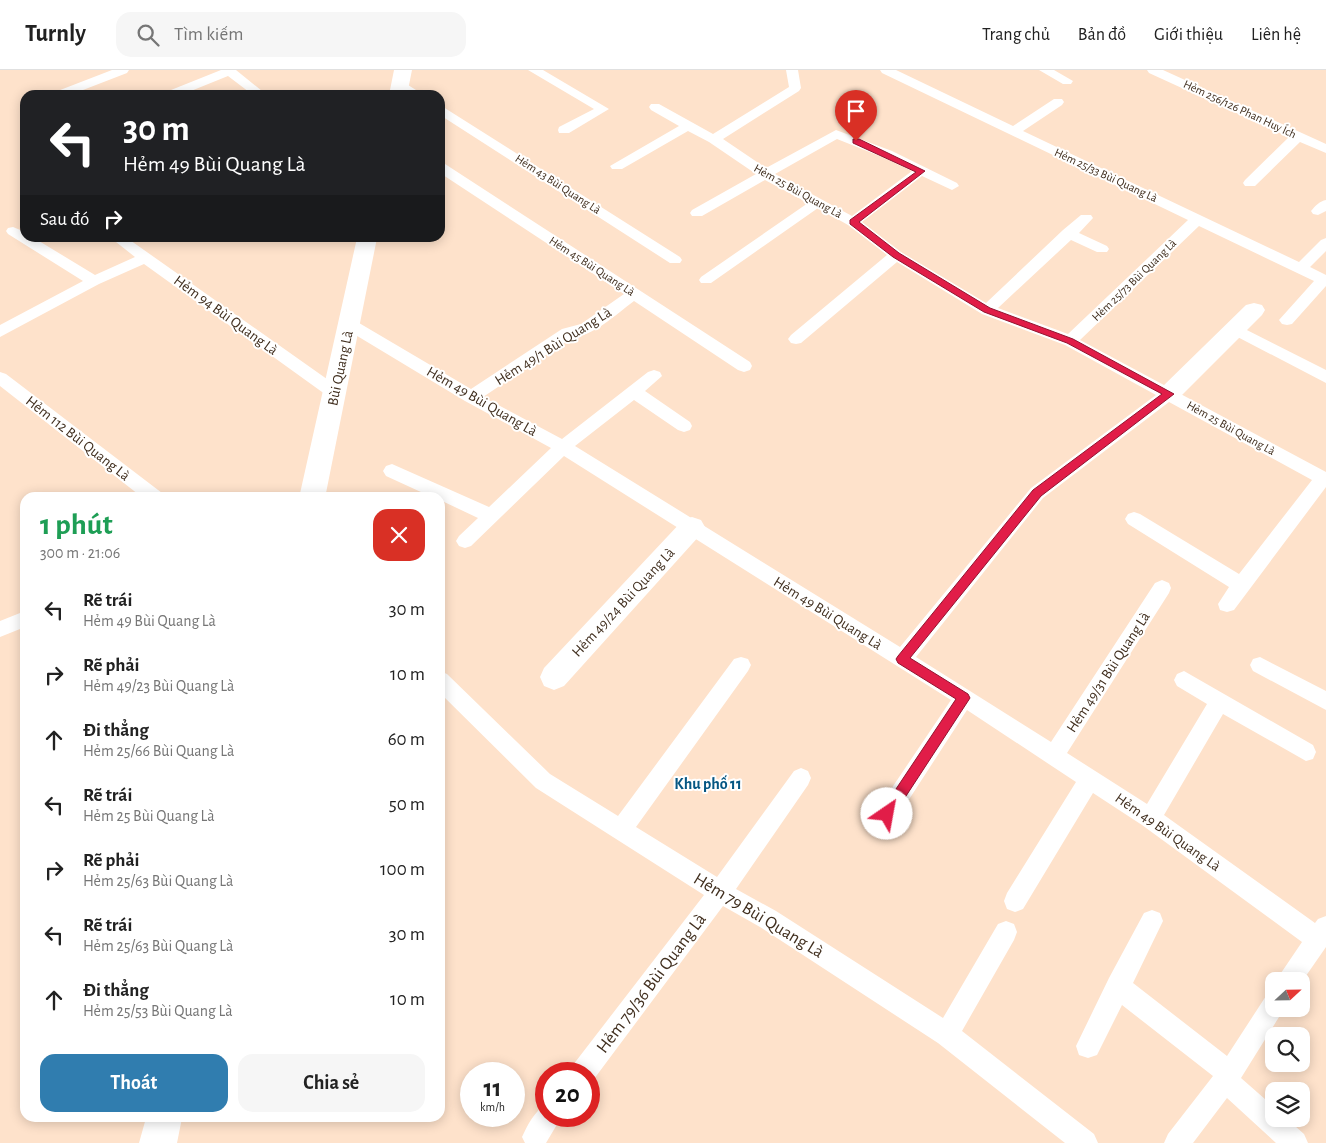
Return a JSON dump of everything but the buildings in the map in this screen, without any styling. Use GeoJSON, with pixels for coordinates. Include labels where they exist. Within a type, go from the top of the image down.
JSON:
{"type":"FeatureCollection","features":[{"type":"Feature","properties":{"kind":"street","name":"Bùi Quang Là"},"geometry":{"type":"LineString","coordinates":[[313,492],[366,242]]}},
{"type":"Feature","properties":{"kind":"street"},"geometry":{"type":"LineString","coordinates":[[1169,394],[1233,328],[1254,310]]}},
{"type":"Feature","properties":{"kind":"street","name":"Hẻm 49/24 Bùi Quang Là"},"geometry":{"type":"LineString","coordinates":[[554,677],[692,527]]}},
{"type":"Feature","properties":{"kind":"street"},"geometry":{"type":"LineString","coordinates":[[158,1143],[163,1122]]}},
{"type":"Feature","properties":{"kind":"lane"},"geometry":{"type":"LineString","coordinates":[[72,90],[123,70]]}},
{"type":"Feature","properties":{"kind":"lane"},"geometry":{"type":"LineString","coordinates":[[534,70],[604,109],[564,130]]}},
{"type":"Feature","properties":{"kind":"lane"},"geometry":{"type":"LineString","coordinates":[[655,107],[714,139],[795,88],[792,70]]}},
{"type":"Feature","properties":{"kind":"lane","name":"Hẻm 25/33 Bùi Quang Là"},"geometry":{"type":"LineString","coordinates":[[886,70],[1325,281]]}},
{"type":"Feature","properties":{"kind":"lane"},"geometry":{"type":"LineString","coordinates":[[1045,70],[1067,81]]}},
{"type":"Feature","properties":{"kind":"lane","name":"Hẻm 256/126 Phan Huy Ích"},"geometry":{"type":"LineString","coordinates":[[1153,70],[1326,149]]}},
{"type":"Feature","properties":{"kind":"lane"},"geometry":{"type":"LineString","coordinates":[[182,90],[229,71],[252,90]]}},
{"type":"Feature","properties":{"kind":"lane"},"geometry":{"type":"LineString","coordinates":[[400,83],[410,90]]}},
{"type":"Feature","properties":{"kind":"lane"},"geometry":{"type":"LineString","coordinates":[[1014,132],[1058,102]]}},
{"type":"Feature","properties":{"kind":"lane","name":"Hẻm 43 Bùi Quang Là"},"geometry":{"type":"LineString","coordinates":[[445,112],[675,260]]}},
{"type":"Feature","properties":{"kind":"lane"},"geometry":{"type":"LineString","coordinates":[[618,166],[688,126]]}},
{"type":"Feature","properties":{"kind":"lane"},"geometry":{"type":"LineString","coordinates":[[696,213],[836,134],[887,154],[952,186]]}},
{"type":"Feature","properties":{"kind":"lane"},"geometry":{"type":"LineString","coordinates":[[1250,183],[1298,136]]}},
{"type":"Feature","properties":{"kind":"lane","name":"Hẻm 25 Bùi Quang Là"},"geometry":{"type":"LineString","coordinates":[[714,139],[765,174],[853,222],[896,255],[987,310],[1070,341],[1324,479]]}},
{"type":"Feature","properties":{"kind":"lane","name":"Hẻm 45 Bùi Quang Là"},"geometry":{"type":"LineString","coordinates":[[445,170],[744,366]]}},
{"type":"Feature","properties":{"kind":"lane"},"geometry":{"type":"LineString","coordinates":[[853,222],[921,171]]}},
{"type":"Feature","properties":{"kind":"lane"},"geometry":{"type":"LineString","coordinates":[[706,280],[818,202]]}},
{"type":"Feature","properties":{"kind":"lane"},"geometry":{"type":"LineString","coordinates":[[987,310],[1086,218]]}},
{"type":"Feature","properties":{"kind":"lane","name":"Hẻm 25/73 Bùi Quang Là"},"geometry":{"type":"LineString","coordinates":[[1070,341],[1198,219]]}},
{"type":"Feature","properties":{"kind":"lane"},"geometry":{"type":"LineString","coordinates":[[1068,233],[1102,249]]}},
{"type":"Feature","properties":{"kind":"lane"},"geometry":{"type":"LineString","coordinates":[[31,242],[94,281]]}},
{"type":"Feature","properties":{"kind":"lane","name":"Hẻm 94 Bùi Quang Là"},"geometry":{"type":"LineString","coordinates":[[123,242],[335,393]]}},
{"type":"Feature","properties":{"kind":"lane"},"geometry":{"type":"LineString","coordinates":[[1300,269],[1326,243]]}},
{"type":"Feature","properties":{"kind":"lane"},"geometry":{"type":"LineString","coordinates":[[796,340],[896,255]]}},
{"type":"Feature","properties":{"kind":"lane"},"geometry":{"type":"LineString","coordinates":[[0,332],[94,281],[145,258]]}},
{"type":"Feature","properties":{"kind":"lane"},"geometry":{"type":"LineString","coordinates":[[1287,320],[1325,281]]}},
{"type":"Feature","properties":{"kind":"lane","name":"Hẻm 49/1 Bùi Quang Là"},"geometry":{"type":"LineString","coordinates":[[471,397],[567,333],[578,332],[586,328],[634,294]]}},
{"type":"Feature","properties":{"kind":"lane","name":"Hẻm 49 Bùi Quang Là"},"geometry":{"type":"LineString","coordinates":[[349,324],[471,397],[564,447],[644,499],[692,527],[1090,778],[1322,933]]}},
{"type":"Feature","properties":{"kind":"lane"},"geometry":{"type":"LineString","coordinates":[[1233,328],[1326,377]]}},
{"type":"Feature","properties":{"kind":"lane"},"geometry":{"type":"LineString","coordinates":[[465,541],[564,447],[654,376]]}},
{"type":"Feature","properties":{"kind":"lane","name":"Hẻm 112 Bùi Quang Là"},"geometry":{"type":"LineString","coordinates":[[0,378],[148,492]]}},
{"type":"Feature","properties":{"kind":"lane"},"geometry":{"type":"LineString","coordinates":[[634,392],[684,426]]}},
{"type":"Feature","properties":{"kind":"lane"},"geometry":{"type":"LineString","coordinates":[[902,659],[1037,493],[1169,394]]}},
{"type":"Feature","properties":{"kind":"lane"},"geometry":{"type":"LineString","coordinates":[[392,471],[438,492]]}},
{"type":"Feature","properties":{"kind":"lane"},"geometry":{"type":"LineString","coordinates":[[1227,604],[1324,479]]}},
{"type":"Feature","properties":{"kind":"lane"},"geometry":{"type":"LineString","coordinates":[[445,495],[491,516]]}},
{"type":"Feature","properties":{"kind":"lane"},"geometry":{"type":"LineString","coordinates":[[1134,519],[1241,585]]}},
{"type":"Feature","properties":{"kind":"lane","name":"Hẻm 49/31 Bùi Quang Là"},"geometry":{"type":"LineString","coordinates":[[1054,756],[1162,588]]}},
{"type":"Feature","properties":{"kind":"lane"},"geometry":{"type":"LineString","coordinates":[[0,629],[20,621]]}},
{"type":"Feature","properties":{"kind":"lane"},"geometry":{"type":"LineString","coordinates":[[621,830],[741,664]]}},
{"type":"Feature","properties":{"kind":"lane"},"geometry":{"type":"LineString","coordinates":[[1260,665],[1326,701]]}},
{"type":"Feature","properties":{"kind":"lane"},"geometry":{"type":"LineString","coordinates":[[1184,680],[1306,752]]}},
{"type":"Feature","properties":{"kind":"lane","name":"Hẻm 79 Bùi Quang Là"},"geometry":{"type":"LineString","coordinates":[[445,685],[543,781],[720,892],[768,919],[947,1034],[1085,1143]]}},
{"type":"Feature","properties":{"kind":"lane"},"geometry":{"type":"LineString","coordinates":[[887,814],[964,698]]}},
{"type":"Feature","properties":{"kind":"lane"},"geometry":{"type":"LineString","coordinates":[[1150,818],[1220,701]]}},
{"type":"Feature","properties":{"kind":"lane","name":"Hẻm 79/36 Bùi Quang Là"},"geometry":{"type":"LineString","coordinates":[[591,1062],[720,892],[801,778]]}},
{"type":"Feature","properties":{"kind":"lane"},"geometry":{"type":"LineString","coordinates":[[1016,901],[1090,778]]}},
{"type":"Feature","properties":{"kind":"lane"},"geometry":{"type":"LineString","coordinates":[[1088,1046],[1117,986],[1152,921]]}},
{"type":"Feature","properties":{"kind":"lane"},"geometry":{"type":"LineString","coordinates":[[947,1034],[1006,932]]}},
{"type":"Feature","properties":{"kind":"lane"},"geometry":{"type":"LineString","coordinates":[[1295,972],[1322,933]]}},
{"type":"Feature","properties":{"kind":"lane"},"geometry":{"type":"LineString","coordinates":[[1117,986],[1226,1076],[1296,1143]]}},
{"type":"Feature","properties":{"kind":"lane"},"geometry":{"type":"LineString","coordinates":[[1177,1143],[1226,1076],[1265,1018]]}},
{"type":"Feature","properties":{"kind":"lane"},"geometry":{"type":"LineString","coordinates":[[534,1137],[542,1127]]}},
{"type":"Feature","properties":{"kind":"district","name":"Khu phố 11"},"geometry":{"type":"Point","coordinates":[708,783]}},
{"type":"Feature","properties":{"kind":"route"},"geometry":{"type":"LineString","coordinates":[[856,141],[921,171],[853,222],[896,255],[987,310],[1070,341],[1169,394],[1037,493],[902,659],[964,698],[887,814]]}}]}
